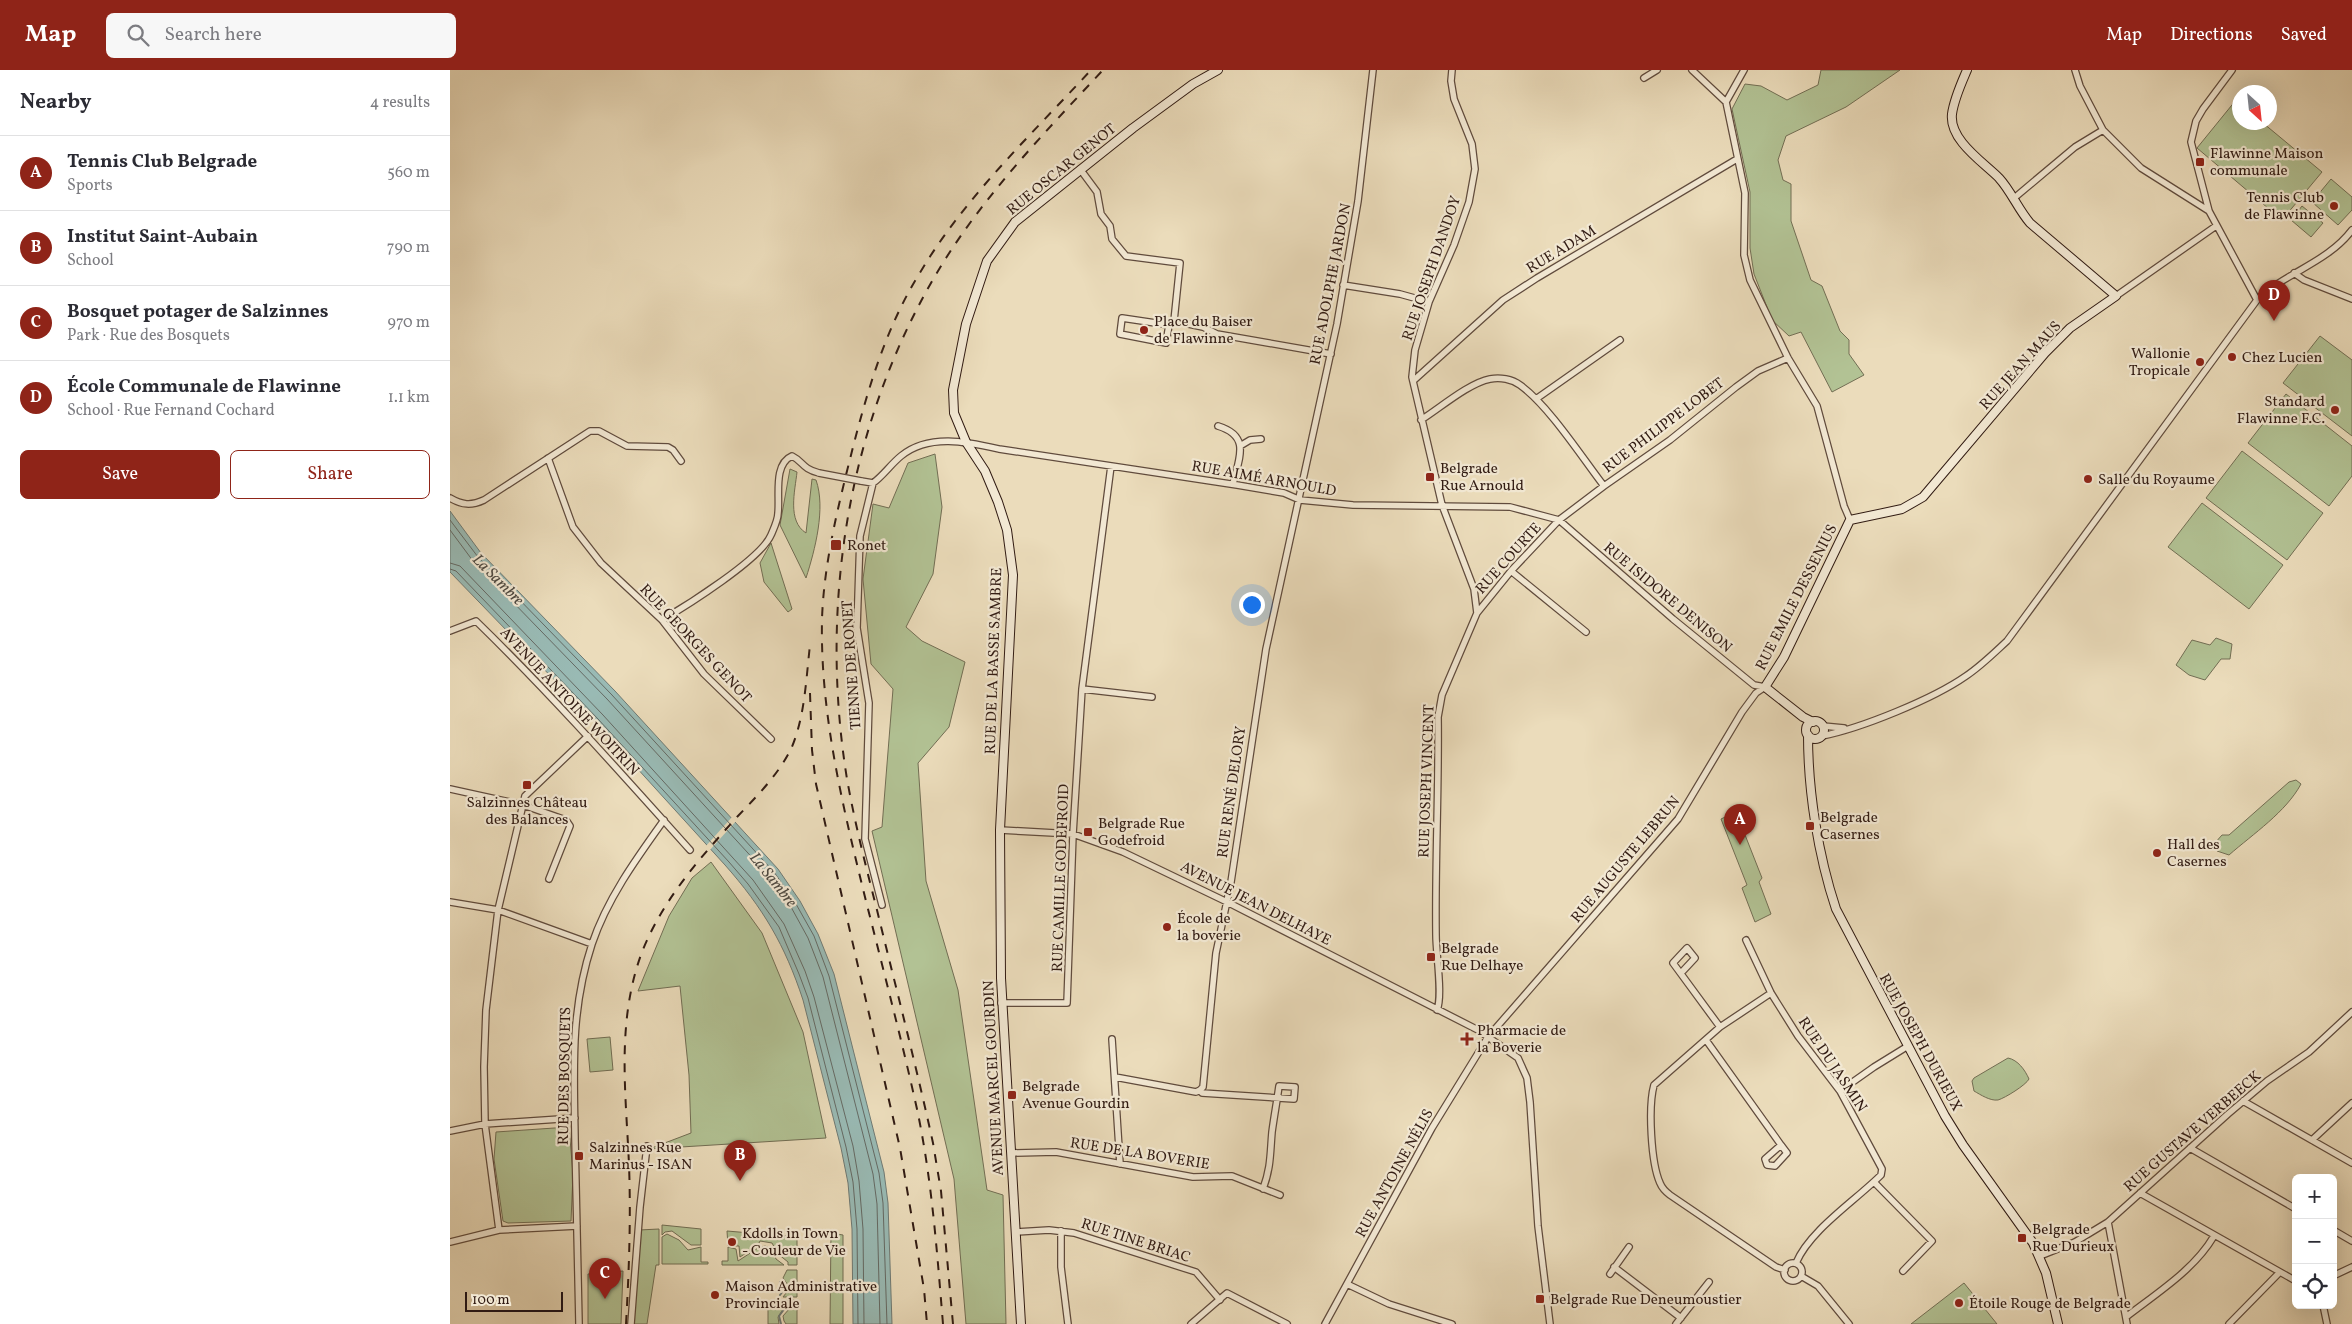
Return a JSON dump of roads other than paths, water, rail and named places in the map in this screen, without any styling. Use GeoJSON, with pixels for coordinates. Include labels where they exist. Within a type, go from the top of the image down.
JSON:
{"type":"FeatureCollection","features":[{"type":"Feature","properties":{"kind":"street","name":"RUE OSCAR GENOT"},"geometry":{"type":"LineString","coordinates":[[966,442],[954,413],[952,390],[966,324],[986,261],[1014,222],[1080,169],[1193,84],[1218,70]]}},
{"type":"Feature","properties":{"kind":"street","name":"RUE ADOLPHE JARDON"},"geometry":{"type":"LineString","coordinates":[[1300,500],[1344,285],[1358,201],[1373,70]]}},
{"type":"Feature","properties":{"kind":"street","name":"RUE JOSEPH DANDOY"},"geometry":{"type":"LineString","coordinates":[[1442,504],[1413,381],[1415,350],[1429,302],[1454,245],[1469,202],[1475,169],[1472,144],[1454,99],[1451,81],[1452,70]]}},
{"type":"Feature","properties":{"kind":"street"},"geometry":{"type":"LineString","coordinates":[[1644,78],[1657,70]]}},
{"type":"Feature","properties":{"kind":"street"},"geometry":{"type":"LineString","coordinates":[[1692,70],[1726,102],[1746,193],[1744,255],[1750,280],[1788,358],[1817,406],[1844,506],[1850,520]]}},
{"type":"Feature","properties":{"kind":"street"},"geometry":{"type":"LineString","coordinates":[[1726,102],[1744,70]]}},
{"type":"Feature","properties":{"kind":"street"},"geometry":{"type":"LineString","coordinates":[[1967,70],[1955,99],[1952,116],[1957,134],[1966,146],[2001,180],[2019,210],[2030,223],[2116,296]]}},
{"type":"Feature","properties":{"kind":"street"},"geometry":{"type":"LineString","coordinates":[[2075,70],[2080,86],[2102,130],[2141,168],[2209,211]]}},
{"type":"Feature","properties":{"kind":"street"},"geometry":{"type":"LineString","coordinates":[[2232,70],[2203,109],[2196,121],[2190,142],[2209,211],[2257,300]]}},
{"type":"Feature","properties":{"kind":"street"},"geometry":{"type":"LineString","coordinates":[[2013,199],[2075,146],[2102,130]]}},
{"type":"Feature","properties":{"kind":"street","name":"RUE ADAM"},"geometry":{"type":"LineString","coordinates":[[1413,381],[1503,300],[1738,159]]}},
{"type":"Feature","properties":{"kind":"street"},"geometry":{"type":"LineString","coordinates":[[1080,169],[1097,192],[1101,214],[1110,226],[1112,239],[1126,256],[1180,263],[1172,323],[1166,343],[1120,334],[1122,318],[1172,323],[1203,327],[1216,334],[1331,354]]}},
{"type":"Feature","properties":{"kind":"street","name":"RUE JEAN MAUS"},"geometry":{"type":"LineString","coordinates":[[1850,520],[1902,509],[1923,497],[2045,353],[2070,328],[2216,226]]}},
{"type":"Feature","properties":{"kind":"street"},"geometry":{"type":"LineString","coordinates":[[1819,738],[1838,733],[1919,701],[1949,686],[1979,666],[2007,641],[2257,300],[2270,287],[2330,253],[2352,230]]}},
{"type":"Feature","properties":{"kind":"street"},"geometry":{"type":"LineString","coordinates":[[2294,274],[2304,280],[2352,299]]}},
{"type":"Feature","properties":{"kind":"street"},"geometry":{"type":"LineString","coordinates":[[1344,285],[1400,294],[1429,302]]}},
{"type":"Feature","properties":{"kind":"street"},"geometry":{"type":"LineString","coordinates":[[1536,399],[1620,340]]}},
{"type":"Feature","properties":{"kind":"street","name":"RUE PHILIPPE LOBET"},"geometry":{"type":"LineString","coordinates":[[1559,520],[1670,440],[1751,376],[1788,358]]}},
{"type":"Feature","properties":{"kind":"street"},"geometry":{"type":"LineString","coordinates":[[1421,420],[1480,382],[1492,379],[1506,379],[1518,384],[1536,399],[1604,486]]}},
{"type":"Feature","properties":{"kind":"street"},"geometry":{"type":"LineString","coordinates":[[1218,426],[1230,429],[1238,439],[1240,446],[1232,484]]}},
{"type":"Feature","properties":{"kind":"street"},"geometry":{"type":"LineString","coordinates":[[450,498],[465,504],[478,502],[590,431],[599,431],[627,446],[668,447],[673,450],[681,461]]}},
{"type":"Feature","properties":{"kind":"street"},"geometry":{"type":"LineString","coordinates":[[1240,446],[1250,440],[1261,439]]}},
{"type":"Feature","properties":{"kind":"street"},"geometry":{"type":"LineString","coordinates":[[662,620],[724,579],[747,561],[770,538],[778,515],[781,466],[786,458],[792,456],[797,458],[803,467],[819,472],[873,483],[902,455],[918,446],[932,442],[966,442]]}},
{"type":"Feature","properties":{"kind":"street","name":"RUE AIMÉ ARNOULD"},"geometry":{"type":"LineString","coordinates":[[966,442],[1284,493],[1300,500],[1353,505],[1442,504],[1510,507],[1559,520]]}},
{"type":"Feature","properties":{"kind":"street","name":"RUE DE LA BASSE SAMBRE"},"geometry":{"type":"LineString","coordinates":[[966,442],[985,470],[998,502],[1007,530],[1013,575],[1000,830]]}},
{"type":"Feature","properties":{"kind":"street","name":"RUE GEORGES GENOT"},"geometry":{"type":"LineString","coordinates":[[548,458],[573,526],[601,563],[662,620],[704,674],[771,739]]}},
{"type":"Feature","properties":{"kind":"street","name":"RUE CAMILLE GODEFROID"},"geometry":{"type":"LineString","coordinates":[[1002,1003],[1067,1003],[1073,834],[1082,689],[1112,466]]}},
{"type":"Feature","properties":{"kind":"street","name":"TIENNE DE RONET"},"geometry":{"type":"LineString","coordinates":[[873,483],[860,536],[857,628],[869,703],[866,839],[882,905]]}},
{"type":"Feature","properties":{"kind":"street","name":"RUE RENÉ DELORY"},"geometry":{"type":"LineString","coordinates":[[1200,1090],[1203,1087],[1216,953],[1227,902],[1266,649],[1276,595],[1300,500]]}},
{"type":"Feature","properties":{"kind":"street"},"geometry":{"type":"LineString","coordinates":[[1442,504],[1474,589],[1477,613]]}},
{"type":"Feature","properties":{"kind":"street","name":"RUE COURTE"},"geometry":{"type":"LineString","coordinates":[[1477,613],[1510,571],[1559,520]]}},
{"type":"Feature","properties":{"kind":"street","name":"RUE ISIDORE DENISON"},"geometry":{"type":"LineString","coordinates":[[1559,520],[1754,686],[1765,687]]}},
{"type":"Feature","properties":{"kind":"street","name":"RUE EMILE DESSENIUS"},"geometry":{"type":"LineString","coordinates":[[1765,687],[1784,657],[1850,520]]}},
{"type":"Feature","properties":{"kind":"street"},"geometry":{"type":"LineString","coordinates":[[1510,571],[1586,632]]}},
{"type":"Feature","properties":{"kind":"street","name":"RUE JOSEPH VINCENT"},"geometry":{"type":"LineString","coordinates":[[1437,1010],[1441,1001],[1436,922],[1438,717],[1442,695],[1477,613]]}},
{"type":"Feature","properties":{"kind":"street","name":"AVENUE ANTOINE WOITRIN"},"geometry":{"type":"LineString","coordinates":[[450,631],[476,621],[526,670],[588,736],[690,850]]}},
{"type":"Feature","properties":{"kind":"street","name":"RUE JOSEPH DURIEUX"},"geometry":{"type":"LineString","coordinates":[[1765,687],[1803,717],[1809,728],[1808,753],[1824,873],[1836,909],[1908,1046],[1963,1145],[2015,1216],[2040,1256],[2050,1287],[2058,1324]]}},
{"type":"Feature","properties":{"kind":"street","name":"RUE AUGUSTE LEBRUN"},"geometry":{"type":"LineString","coordinates":[[1488,1037],[1678,819],[1742,712],[1756,693],[1765,687]]}},
{"type":"Feature","properties":{"kind":"street"},"geometry":{"type":"LineString","coordinates":[[1082,689],[1152,697]]}},
{"type":"Feature","properties":{"kind":"street"},"geometry":{"type":"LineString","coordinates":[[1819,738],[1809,728],[1819,722],[1823,726],[1838,729],[1851,727]]}},
{"type":"Feature","properties":{"kind":"street"},"geometry":{"type":"LineString","coordinates":[[1808,753],[1819,738],[1823,726]]}},
{"type":"Feature","properties":{"kind":"street"},"geometry":{"type":"LineString","coordinates":[[499,1230],[485,1124],[486,1010],[498,910],[526,796],[588,736]]}},
{"type":"Feature","properties":{"kind":"street"},"geometry":{"type":"LineString","coordinates":[[450,789],[523,804],[566,820],[570,826],[549,878]]}},
{"type":"Feature","properties":{"kind":"street","name":"RUE DES BOSQUETS"},"geometry":{"type":"LineString","coordinates":[[579,1324],[574,1022],[592,944],[615,892],[664,820]]}},
{"type":"Feature","properties":{"kind":"street","name":"AVENUE JEAN DELHAYE"},"geometry":{"type":"LineString","coordinates":[[1000,830],[1073,834],[1124,852],[1227,902],[1437,1010],[1488,1037],[1518,1058],[1527,1078],[1538,1226],[1550,1324]]}},
{"type":"Feature","properties":{"kind":"street","name":"AVENUE MARCEL GOURDIN"},"geometry":{"type":"LineString","coordinates":[[1000,830],[1002,1003],[1021,1324]]}},
{"type":"Feature","properties":{"kind":"street"},"geometry":{"type":"LineString","coordinates":[[450,902],[498,910],[592,944]]}},
{"type":"Feature","properties":{"kind":"street","name":"RUE DU JASMIN"},"geometry":{"type":"LineString","coordinates":[[1746,940],[1771,993],[1798,1036],[1840,1091],[1882,1169],[1881,1175],[1874,1182]]}},
{"type":"Feature","properties":{"kind":"street"},"geometry":{"type":"LineString","coordinates":[[1681,973],[1720,1027]]}},
{"type":"Feature","properties":{"kind":"street"},"geometry":{"type":"LineString","coordinates":[[1771,993],[1720,1027],[1654,1085],[1651,1106],[1656,1174],[1661,1186],[1670,1195],[1776,1267],[1785,1270]]}},
{"type":"Feature","properties":{"kind":"street","name":"RUE GUSTAVE VERBEECK"},"geometry":{"type":"LineString","coordinates":[[2040,1256],[2076,1242],[2108,1222],[2267,1081],[2309,1052],[2352,1012]]}},
{"type":"Feature","properties":{"kind":"street","name":"RUE ANTOINE NÉLIS"},"geometry":{"type":"LineString","coordinates":[[1324,1324],[1432,1128],[1488,1037]]}},
{"type":"Feature","properties":{"kind":"street"},"geometry":{"type":"LineString","coordinates":[[1112,1039],[1120,1164]]}},
{"type":"Feature","properties":{"kind":"street"},"geometry":{"type":"LineString","coordinates":[[1706,1040],[1781,1145]]}},
{"type":"Feature","properties":{"kind":"street"},"geometry":{"type":"LineString","coordinates":[[1840,1091],[1908,1046]]}},
{"type":"Feature","properties":{"kind":"street"},"geometry":{"type":"LineString","coordinates":[[1115,1078],[1196,1092],[1200,1090],[1202,1093],[1278,1098],[1272,1130],[1270,1170],[1263,1189]]}},
{"type":"Feature","properties":{"kind":"street"},"geometry":{"type":"LineString","coordinates":[[2243,1102],[2352,1163]]}},
{"type":"Feature","properties":{"kind":"street"},"geometry":{"type":"LineString","coordinates":[[2312,1140],[2352,1102]]}},
{"type":"Feature","properties":{"kind":"street"},"geometry":{"type":"LineString","coordinates":[[450,1130],[485,1124],[575,1118]]}},
{"type":"Feature","properties":{"kind":"street"},"geometry":{"type":"LineString","coordinates":[[631,1324],[640,1207],[647,1146]]}},
{"type":"Feature","properties":{"kind":"street"},"geometry":{"type":"LineString","coordinates":[[2190,1148],[2292,1207]]}},
{"type":"Feature","properties":{"kind":"street","name":"RUE DE LA BOVERIE"},"geometry":{"type":"LineString","coordinates":[[1011,1153],[1056,1152],[1193,1177],[1232,1176],[1280,1195]]}},
{"type":"Feature","properties":{"kind":"street"},"geometry":{"type":"LineString","coordinates":[[1796,1263],[1800,1252],[1831,1220],[1874,1182],[1932,1241],[1903,1271]]}},
{"type":"Feature","properties":{"kind":"street"},"geometry":{"type":"LineString","coordinates":[[2140,1193],[2292,1279]]}},
{"type":"Feature","properties":{"kind":"street"},"geometry":{"type":"LineString","coordinates":[[2108,1222],[2128,1324]]}},
{"type":"Feature","properties":{"kind":"street"},"geometry":{"type":"LineString","coordinates":[[450,1242],[499,1230],[577,1226]]}},
{"type":"Feature","properties":{"kind":"street"},"geometry":{"type":"LineString","coordinates":[[1061,1231],[1063,1292],[1068,1324]]}},
{"type":"Feature","properties":{"kind":"street","name":"RUE TINE BRIAC"},"geometry":{"type":"LineString","coordinates":[[1015,1232],[1061,1231],[1074,1233],[1196,1272],[1220,1300]]}},
{"type":"Feature","properties":{"kind":"street"},"geometry":{"type":"LineString","coordinates":[[2337,1232],[2352,1241]]}},
{"type":"Feature","properties":{"kind":"street"},"geometry":{"type":"LineString","coordinates":[[2126,1317],[2194,1262],[2214,1236]]}},
{"type":"Feature","properties":{"kind":"street"},"geometry":{"type":"LineString","coordinates":[[1610,1274],[1629,1247]]}},
{"type":"Feature","properties":{"kind":"street"},"geometry":{"type":"LineString","coordinates":[[1796,1263],[1802,1269],[1801,1276],[1796,1280],[1790,1280],[1786,1276],[1785,1270],[1790,1264],[1796,1263]]}},
{"type":"Feature","properties":{"kind":"street"},"geometry":{"type":"LineString","coordinates":[[1614,1267],[1681,1318]]}},
{"type":"Feature","properties":{"kind":"street"},"geometry":{"type":"LineString","coordinates":[[2337,1274],[2352,1267]]}},
{"type":"Feature","properties":{"kind":"street"},"geometry":{"type":"LineString","coordinates":[[2229,1324],[2279,1273]]}},
{"type":"Feature","properties":{"kind":"street"},"geometry":{"type":"LineString","coordinates":[[1801,1276],[1818,1286],[1848,1324]]}},
{"type":"Feature","properties":{"kind":"street"},"geometry":{"type":"LineString","coordinates":[[1676,1324],[1709,1282]]}},
{"type":"Feature","properties":{"kind":"street"},"geometry":{"type":"LineString","coordinates":[[1347,1284],[1389,1304],[1452,1324]]}},
{"type":"Feature","properties":{"kind":"street"},"geometry":{"type":"LineString","coordinates":[[1191,1324],[1227,1294],[1287,1324]]}},
{"type":"Feature","properties":{"kind":"street"},"geometry":{"type":"LineString","coordinates":[[2324,1309],[2327,1324]]}},
{"type":"Feature","properties":{"kind":"water","name":"La Sambre"},"geometry":{"type":"Polygon","coordinates":[[[450,511],[481,553],[615,691],[778,869],[800,901],[818,934],[834,974],[884,1172],[888,1203],[892,1324],[853,1324],[852,1229],[848,1183],[841,1148],[803,1000],[789,962],[772,928],[751,896],[725,865],[595,722],[450,572],[450,511]]]}},
{"type":"Feature","properties":{"kind":"waterway"},"geometry":{"type":"LineString","coordinates":[[780,1282],[786,1287],[780,1295]]}},
{"type":"Feature","properties":{"kind":"waterway"},"geometry":{"type":"LineString","coordinates":[[780,1302],[785,1308],[779,1316],[781,1324]]}},
{"type":"Feature","properties":{"kind":"railway"},"geometry":{"type":"LineString","coordinates":[[943,1324],[927,1162],[917,1109],[864,893],[834,757],[822,654],[823,597],[829,554],[853,447],[880,356],[898,313],[921,271],[958,217],[1001,166],[1091,70]]}},
{"type":"Feature","properties":{"kind":"railway"},"geometry":{"type":"LineString","coordinates":[[953,1324],[941,1191],[933,1143],[861,845],[847,779],[839,712],[837,644],[840,577],[849,510],[864,444],[886,379],[913,317],[946,258],[981,208],[1020,161],[1103,70]]}},
{"type":"Feature","properties":{"kind":"railway"},"geometry":{"type":"LineString","coordinates":[[626,1324],[630,1205],[625,1058],[626,1031],[634,978],[642,952],[660,914],[710,848],[759,793],[786,759],[796,737],[802,711],[810,645]]}},
{"type":"Feature","properties":{"kind":"railway"},"geometry":{"type":"LineString","coordinates":[[810,693],[812,750],[816,784],[900,1148],[924,1289],[927,1324]]}},
{"type":"Feature","properties":{"kind":"place","name":"Flawinne Maison communale"},"geometry":{"type":"Point","coordinates":[2200,162]}},
{"type":"Feature","properties":{"kind":"place","name":"Tennis Club de Flawinne"},"geometry":{"type":"Point","coordinates":[2334,206]}},
{"type":"Feature","properties":{"kind":"place","name":"École Communale de Flawinne"},"geometry":{"type":"Point","coordinates":[2274,321]}},
{"type":"Feature","properties":{"kind":"place","name":"Place du Baiser de Flawinne"},"geometry":{"type":"Point","coordinates":[1144,330]}},
{"type":"Feature","properties":{"kind":"place","name":"Chez Lucien"},"geometry":{"type":"Point","coordinates":[2232,357]}},
{"type":"Feature","properties":{"kind":"place","name":"Wallonie Tropicale"},"geometry":{"type":"Point","coordinates":[2200,362]}},
{"type":"Feature","properties":{"kind":"place","name":"Standard Flawinne F.C."},"geometry":{"type":"Point","coordinates":[2335,410]}},
{"type":"Feature","properties":{"kind":"place","name":"Belgrade Rue Arnould"},"geometry":{"type":"Point","coordinates":[1430,477]}},
{"type":"Feature","properties":{"kind":"place","name":"Salle du Royaume"},"geometry":{"type":"Point","coordinates":[2088,479]}},
{"type":"Feature","properties":{"kind":"place","name":"Ronet"},"geometry":{"type":"Point","coordinates":[836,545]}},
{"type":"Feature","properties":{"kind":"place","name":"Salzinnes Château des Balances"},"geometry":{"type":"Point","coordinates":[527,785]}},
{"type":"Feature","properties":{"kind":"place","name":"Belgrade Casernes"},"geometry":{"type":"Point","coordinates":[1810,826]}},
{"type":"Feature","properties":{"kind":"place","name":"Belgrade Rue Godefroid"},"geometry":{"type":"Point","coordinates":[1088,832]}},
{"type":"Feature","properties":{"kind":"place","name":"Tennis Club Belgrade"},"geometry":{"type":"Point","coordinates":[1740,845]}},
{"type":"Feature","properties":{"kind":"place","name":"Hall des Casernes"},"geometry":{"type":"Point","coordinates":[2157,853]}},
{"type":"Feature","properties":{"kind":"place","name":"École de la boverie"},"geometry":{"type":"Point","coordinates":[1167,927]}},
{"type":"Feature","properties":{"kind":"place","name":"Belgrade Rue Delhaye"},"geometry":{"type":"Point","coordinates":[1431,957]}},
{"type":"Feature","properties":{"kind":"place","name":"Pharmacie de la Boverie"},"geometry":{"type":"Point","coordinates":[1467,1039]}},
{"type":"Feature","properties":{"kind":"place","name":"Belgrade Avenue Gourdin"},"geometry":{"type":"Point","coordinates":[1012,1095]}},
{"type":"Feature","properties":{"kind":"place","name":"Salzinnes Rue Marinus - ISAN"},"geometry":{"type":"Point","coordinates":[579,1156]}},
{"type":"Feature","properties":{"kind":"place","name":"Institut Saint-Aubain"},"geometry":{"type":"Point","coordinates":[740,1181]}},
{"type":"Feature","properties":{"kind":"place","name":"Belgrade Rue Durieux"},"geometry":{"type":"Point","coordinates":[2022,1238]}},
{"type":"Feature","properties":{"kind":"place","name":"Kdolls in Town - Couleur de Vie"},"geometry":{"type":"Point","coordinates":[732,1242]}},
{"type":"Feature","properties":{"kind":"place","name":"Maison Administrative Provinciale"},"geometry":{"type":"Point","coordinates":[715,1295]}},
{"type":"Feature","properties":{"kind":"place","name":"Bosquet potager de Salzinnes"},"geometry":{"type":"Point","coordinates":[605,1299]}},
{"type":"Feature","properties":{"kind":"place","name":"Belgrade Rue Deneumoustier"},"geometry":{"type":"Point","coordinates":[1540,1299]}},
{"type":"Feature","properties":{"kind":"place","name":"Étoile Rouge de Belgrade"},"geometry":{"type":"Point","coordinates":[1959,1303]}}]}
